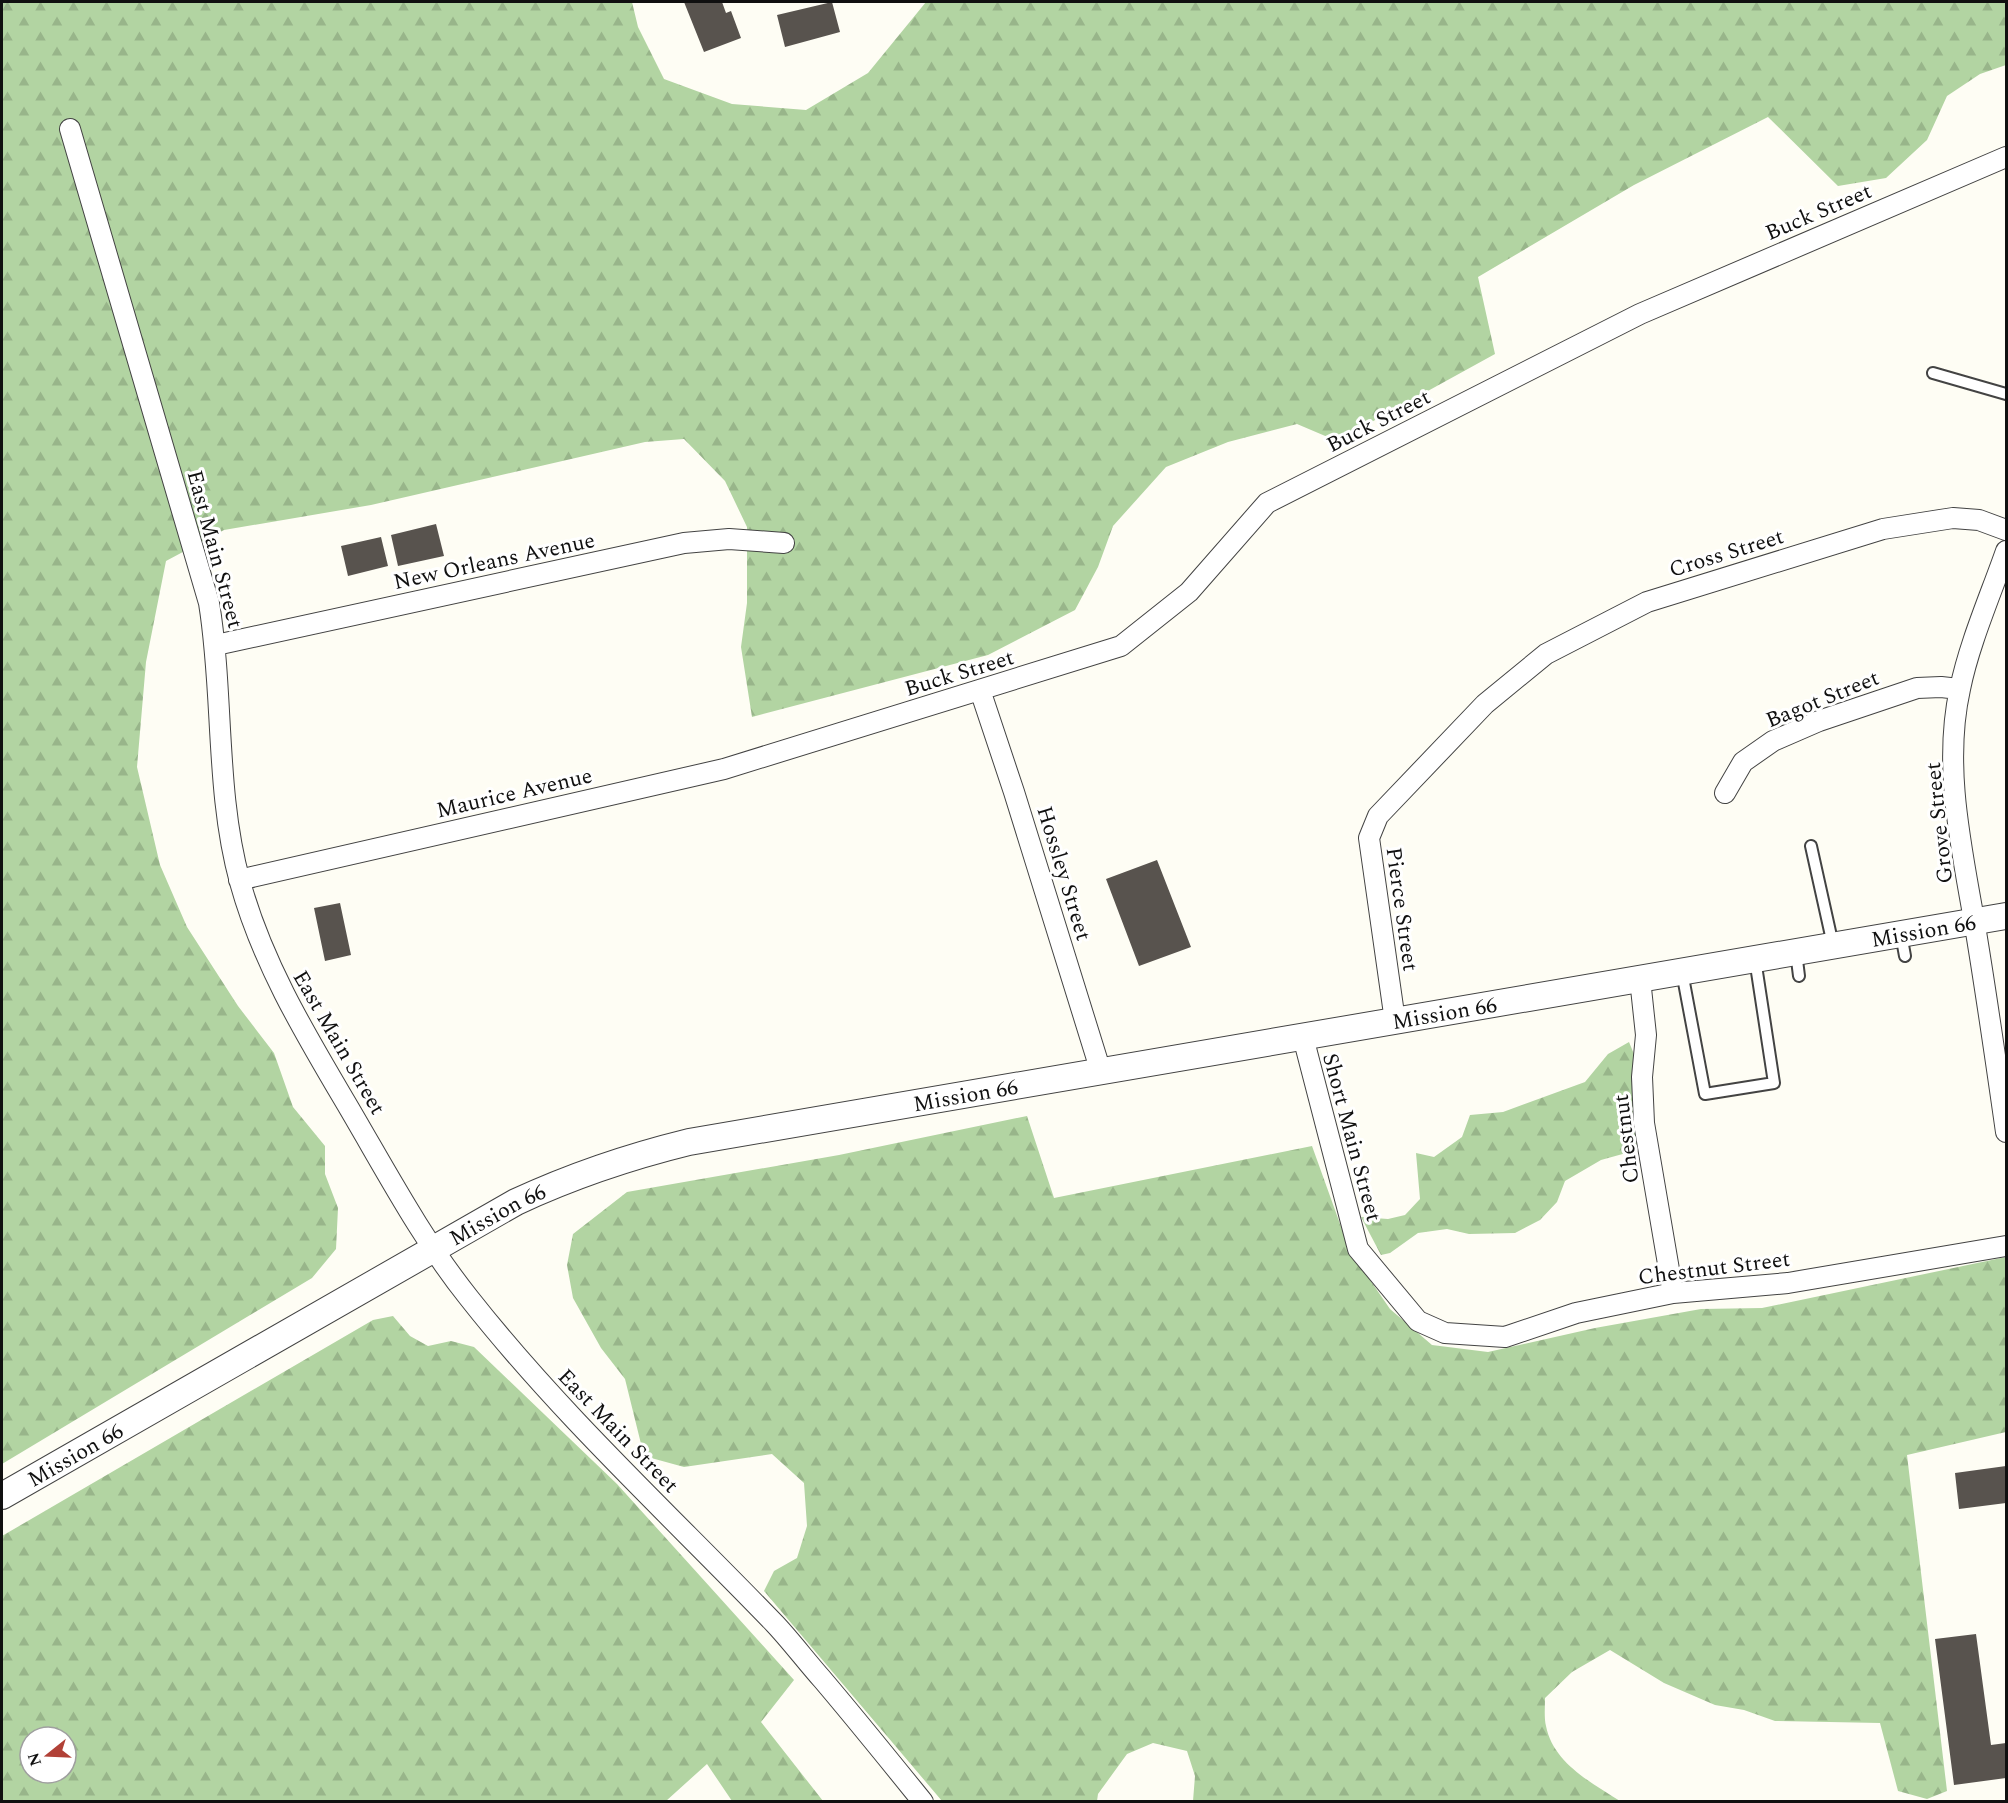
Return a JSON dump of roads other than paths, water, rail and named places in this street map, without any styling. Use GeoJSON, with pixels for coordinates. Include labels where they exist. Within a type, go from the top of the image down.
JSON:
{"type":"FeatureCollection","features":[{"type":"Feature","properties":{"kind":"street","name":"East Main Street"},"geometry":{"type":"LineString","coordinates":[[70,129],[209,603],[216,645],[223,773],[239,880],[272,970],[301,1027],[432,1248],[466,1295],[520,1362],[778,1628],[923,1802]]}},
{"type":"Feature","properties":{"kind":"street","name":"Buck Street"},"geometry":{"type":"LineString","coordinates":[[798,747],[1121,646],[1189,591],[1267,503],[1640,314],[2007,157]]}},
{"type":"Feature","properties":{"kind":"street","name":"Cross Street"},"geometry":{"type":"LineString","coordinates":[[1485,704],[1546,654],[1647,602],[1883,529],[1953,518],[1978,520],[2007,530]]}},
{"type":"Feature","properties":{"kind":"street","name":"New Orleans Avenue"},"geometry":{"type":"LineString","coordinates":[[216,645],[684,543],[729,539],[784,543]]}},
{"type":"Feature","properties":{"kind":"street","name":"Grove Street"},"geometry":{"type":"LineString","coordinates":[[2007,551],[1959,689],[1954,764],[1964,864],[2007,1132]]}},
{"type":"Feature","properties":{"kind":"street","name":"Bagot Street"},"geometry":{"type":"LineString","coordinates":[[1725,793],[1743,762],[1782,737],[1819,721],[1917,688],[1959,689]]}},
{"type":"Feature","properties":{"kind":"street","name":"Hossley Street"},"geometry":{"type":"LineString","coordinates":[[980,690],[1101,1072]]}},
{"type":"Feature","properties":{"kind":"street","name":"Pierce Street"},"geometry":{"type":"LineString","coordinates":[[1395,1021],[1369,838],[1378,816],[1485,704]]}},
{"type":"Feature","properties":{"kind":"street","name":"Maurice Avenue"},"geometry":{"type":"LineString","coordinates":[[239,880],[724,769],[798,747]]}},
{"type":"Feature","properties":{"kind":"street","name":"Mission 66"},"geometry":{"type":"LineString","coordinates":[[2,1496],[516,1202],[570,1177],[652,1151],[689,1142],[1755,959],[1798,964],[1833,946],[1903,945],[1974,921],[2007,916]]}},
{"type":"Feature","properties":{"kind":"street","name":"Chestnut"},"geometry":{"type":"LineString","coordinates":[[1641,979],[1646,1035],[1642,1077],[1644,1123],[1673,1293]]}},
{"type":"Feature","properties":{"kind":"street","name":"Short Main Street"},"geometry":{"type":"LineString","coordinates":[[1303,1037],[1358,1249]]}},
{"type":"Feature","properties":{"kind":"street","name":"Chestnut Street"},"geometry":{"type":"LineString","coordinates":[[1358,1249],[1418,1321],[1445,1333],[1505,1337],[1576,1313],[1673,1293],[1788,1283],[2007,1246]]}},
{"type":"Feature","properties":{"kind":"lane"},"geometry":{"type":"LineString","coordinates":[[1933,373],[2007,393]]}},
{"type":"Feature","properties":{"kind":"lane"},"geometry":{"type":"LineString","coordinates":[[1811,846],[1833,946]]}},
{"type":"Feature","properties":{"kind":"lane"},"geometry":{"type":"LineString","coordinates":[[1682,972],[1705,1094],[1774,1083],[1755,959]]}}]}
